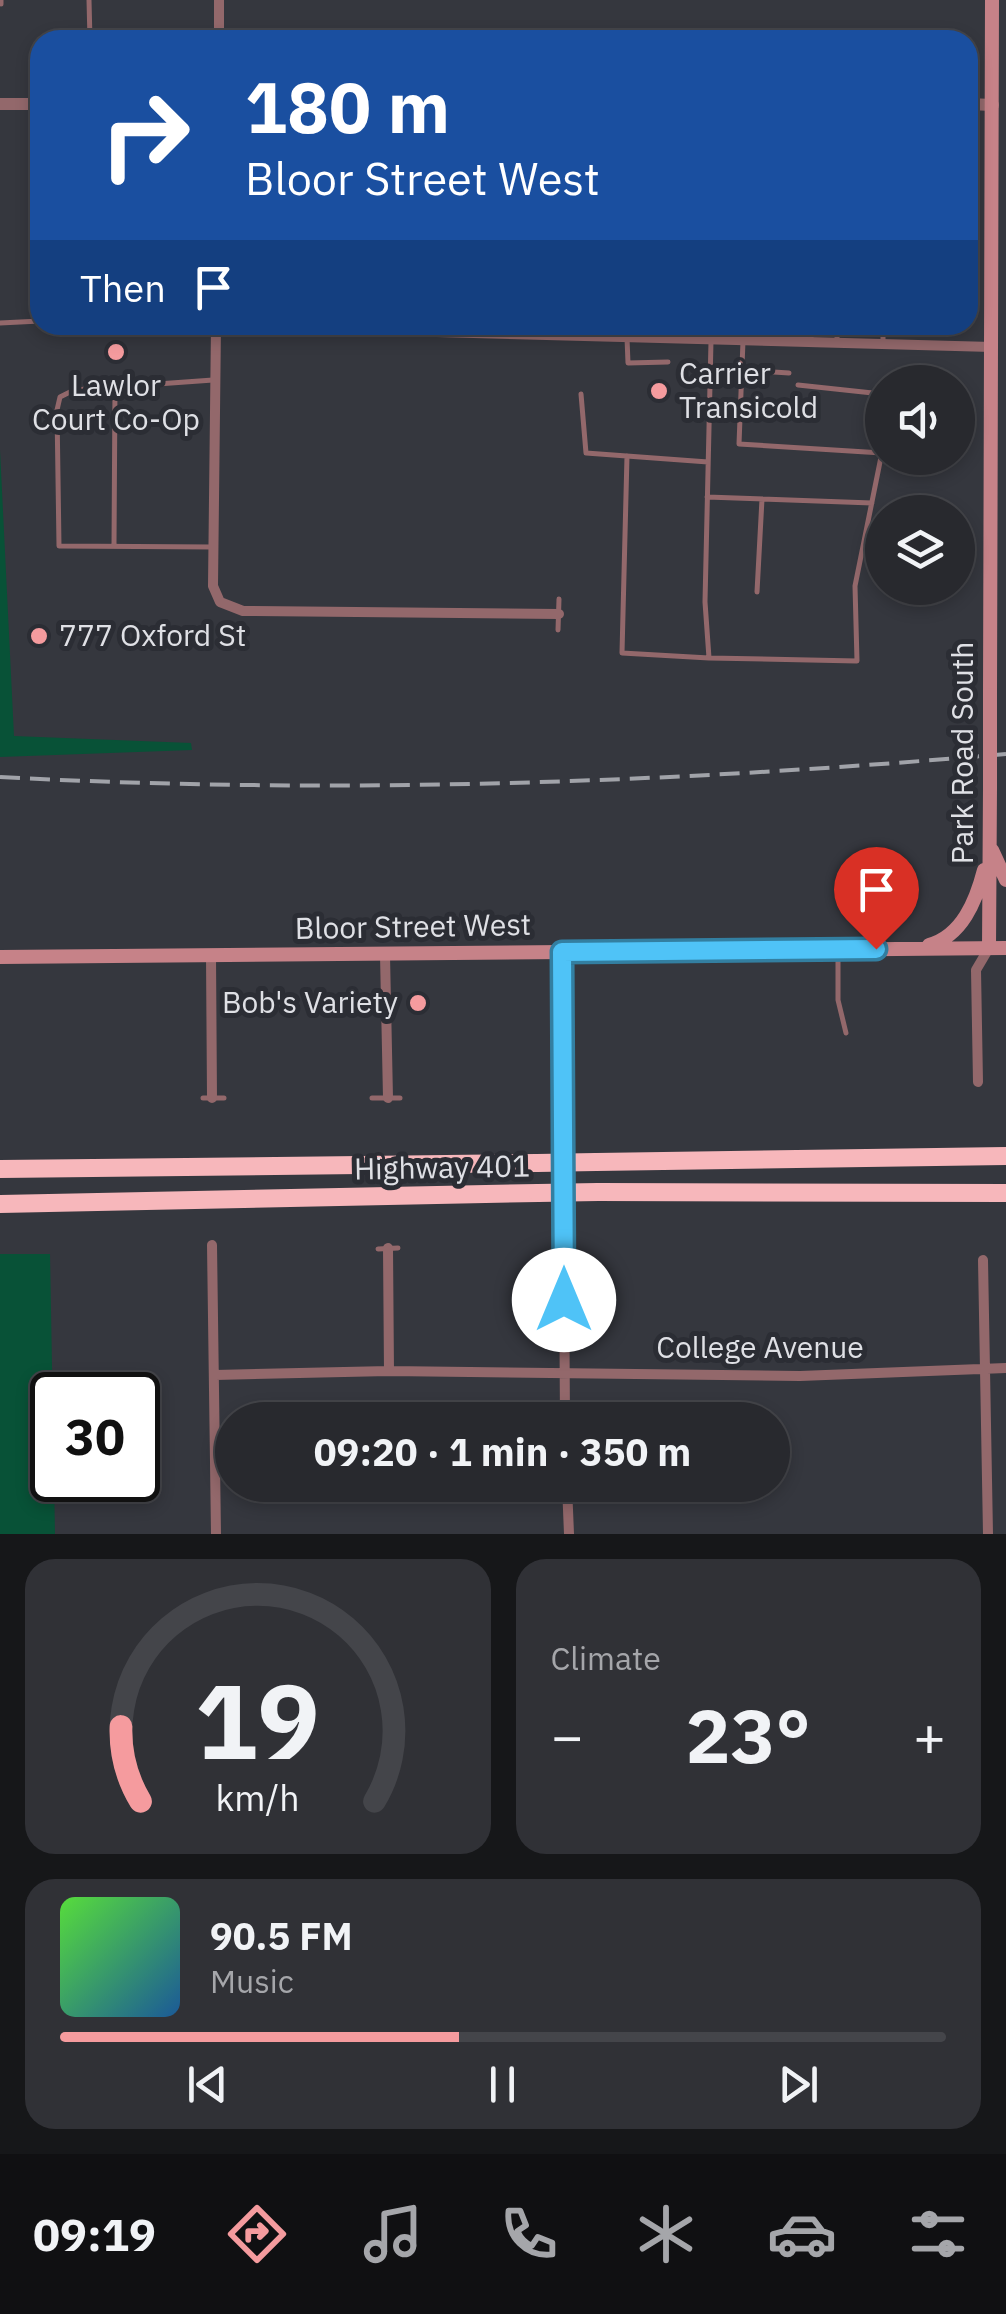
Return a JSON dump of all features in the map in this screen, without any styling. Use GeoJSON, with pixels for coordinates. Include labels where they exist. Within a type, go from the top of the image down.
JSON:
{"type":"FeatureCollection","features":[{"type":"Feature","properties":{"kind":"highway","name":"Highway 401"},"geometry":{"type":"LineString","coordinates":[[0,1169],[1006,1156]]}},
{"type":"Feature","properties":{"kind":"highway","name":"Highway 401"},"geometry":{"type":"LineString","coordinates":[[0,1204],[598,1192],[1006,1193]]}},
{"type":"Feature","properties":{"kind":"main road","name":"Park Road South"},"geometry":{"type":"LineString","coordinates":[[989,948],[990,695],[999,347],[992,0]]}},
{"type":"Feature","properties":{"kind":"main road"},"geometry":{"type":"LineString","coordinates":[[990,845],[1006,880]]}},
{"type":"Feature","properties":{"kind":"main road"},"geometry":{"type":"LineString","coordinates":[[915,948],[953,934],[976,895],[990,845]]}},
{"type":"Feature","properties":{"kind":"main road","name":"Bloor Street West"},"geometry":{"type":"LineString","coordinates":[[0,957],[1006,948]]}},
{"type":"Feature","properties":{"kind":"street"},"geometry":{"type":"LineString","coordinates":[[219,0],[219,30]]}},
{"type":"Feature","properties":{"kind":"street"},"geometry":{"type":"LineString","coordinates":[[0,104],[30,104]]}},
{"type":"Feature","properties":{"kind":"street"},"geometry":{"type":"LineString","coordinates":[[978,104],[993,104]]}},
{"type":"Feature","properties":{"kind":"street"},"geometry":{"type":"LineString","coordinates":[[216,335],[212,586],[220,602],[244,611],[558,614]]}},
{"type":"Feature","properties":{"kind":"street"},"geometry":{"type":"LineString","coordinates":[[627,335],[999,347]]}},
{"type":"Feature","properties":{"kind":"street","name":"Park Road South"},"geometry":{"type":"LineString","coordinates":[[978,1082],[976,970],[989,948]]}},
{"type":"Feature","properties":{"kind":"street"},"geometry":{"type":"LineString","coordinates":[[562,952],[565,1402]]}},
{"type":"Feature","properties":{"kind":"street"},"geometry":{"type":"LineString","coordinates":[[385,955],[394,1098]]}},
{"type":"Feature","properties":{"kind":"street"},"geometry":{"type":"LineString","coordinates":[[212,956],[213,1098]]}},
{"type":"Feature","properties":{"kind":"street"},"geometry":{"type":"LineString","coordinates":[[212,1245],[216,1534]]}},
{"type":"Feature","properties":{"kind":"street"},"geometry":{"type":"LineString","coordinates":[[388,1248],[388,1371]]}},
{"type":"Feature","properties":{"kind":"street"},"geometry":{"type":"LineString","coordinates":[[983,1260],[988,1534]]}},
{"type":"Feature","properties":{"kind":"street","name":"College Avenue"},"geometry":{"type":"LineString","coordinates":[[214,1375],[388,1371],[800,1376],[1006,1368]]}},
{"type":"Feature","properties":{"kind":"street"},"geometry":{"type":"LineString","coordinates":[[568,1502],[569,1534]]}},
{"type":"Feature","properties":{"kind":"lane"},"geometry":{"type":"LineString","coordinates":[[89,0],[90,30]]}},
{"type":"Feature","properties":{"kind":"lane"},"geometry":{"type":"LineString","coordinates":[[0,323],[30,322]]}},
{"type":"Feature","properties":{"kind":"lane"},"geometry":{"type":"LineString","coordinates":[[627,335],[628,363],[668,362]]}},
{"type":"Feature","properties":{"kind":"lane"},"geometry":{"type":"LineString","coordinates":[[768,335],[768,340]]}},
{"type":"Feature","properties":{"kind":"lane"},"geometry":{"type":"LineString","coordinates":[[812,335],[812,342]]}},
{"type":"Feature","properties":{"kind":"lane"},"geometry":{"type":"LineString","coordinates":[[837,335],[837,342]]}},
{"type":"Feature","properties":{"kind":"lane"},"geometry":{"type":"LineString","coordinates":[[883,335],[883,344]]}},
{"type":"Feature","properties":{"kind":"lane"},"geometry":{"type":"LineString","coordinates":[[708,658],[711,338]]}},
{"type":"Feature","properties":{"kind":"lane"},"geometry":{"type":"LineString","coordinates":[[743,338],[738,444],[865,451]]}},
{"type":"Feature","properties":{"kind":"lane"},"geometry":{"type":"LineString","coordinates":[[742,370],[789,373]]}},
{"type":"Feature","properties":{"kind":"lane"},"geometry":{"type":"LineString","coordinates":[[213,547],[59,546],[57,410],[60,398],[74,390],[216,380]]}},
{"type":"Feature","properties":{"kind":"lane"},"geometry":{"type":"LineString","coordinates":[[798,385],[865,392]]}},
{"type":"Feature","properties":{"kind":"lane"},"geometry":{"type":"LineString","coordinates":[[114,546],[115,386]]}},
{"type":"Feature","properties":{"kind":"lane"},"geometry":{"type":"LineString","coordinates":[[581,394],[586,453],[708,462]]}},
{"type":"Feature","properties":{"kind":"lane"},"geometry":{"type":"LineString","coordinates":[[626,456],[622,653],[857,661],[855,586],[865,537]]}},
{"type":"Feature","properties":{"kind":"lane"},"geometry":{"type":"LineString","coordinates":[[707,497],[865,503]]}},
{"type":"Feature","properties":{"kind":"lane"},"geometry":{"type":"LineString","coordinates":[[758,592],[762,499]]}},
{"type":"Feature","properties":{"kind":"lane"},"geometry":{"type":"LineString","coordinates":[[558,599],[558,630]]}},
{"type":"Feature","properties":{"kind":"lane"},"geometry":{"type":"LineString","coordinates":[[838,950],[838,1000],[846,1033]]}},
{"type":"Feature","properties":{"kind":"lane"},"geometry":{"type":"LineString","coordinates":[[372,1098],[394,1098]]}},
{"type":"Feature","properties":{"kind":"green space"},"geometry":{"type":"Polygon","coordinates":[[[0,450],[14,736],[191,743],[192,750],[0,757],[0,450]]]}},
{"type":"Feature","properties":{"kind":"green space"},"geometry":{"type":"Polygon","coordinates":[[[0,1254],[50,1254],[52,1372],[30,1372],[30,1502],[54,1502],[55,1534],[0,1534],[0,1254]]]}},
{"type":"Feature","properties":{"kind":"railway"},"geometry":{"type":"LineString","coordinates":[[0,777],[252,785],[503,783],[755,772],[1006,754]]}},
{"type":"Feature","properties":{"kind":"place","name":"Lawlor Court Co-Op"},"geometry":{"type":"Point","coordinates":[116,352]}},
{"type":"Feature","properties":{"kind":"place","name":"Carrier Transicold"},"geometry":{"type":"Point","coordinates":[659,391]}},
{"type":"Feature","properties":{"kind":"place","name":"777 Oxford St"},"geometry":{"type":"Point","coordinates":[39,636]}},
{"type":"Feature","properties":{"kind":"place","name":"Bob's Variety"},"geometry":{"type":"Point","coordinates":[418,1003]}},
{"type":"Feature","properties":{"kind":"route"},"geometry":{"type":"LineString","coordinates":[[564,1300],[562,952],[876,949]]}}]}
